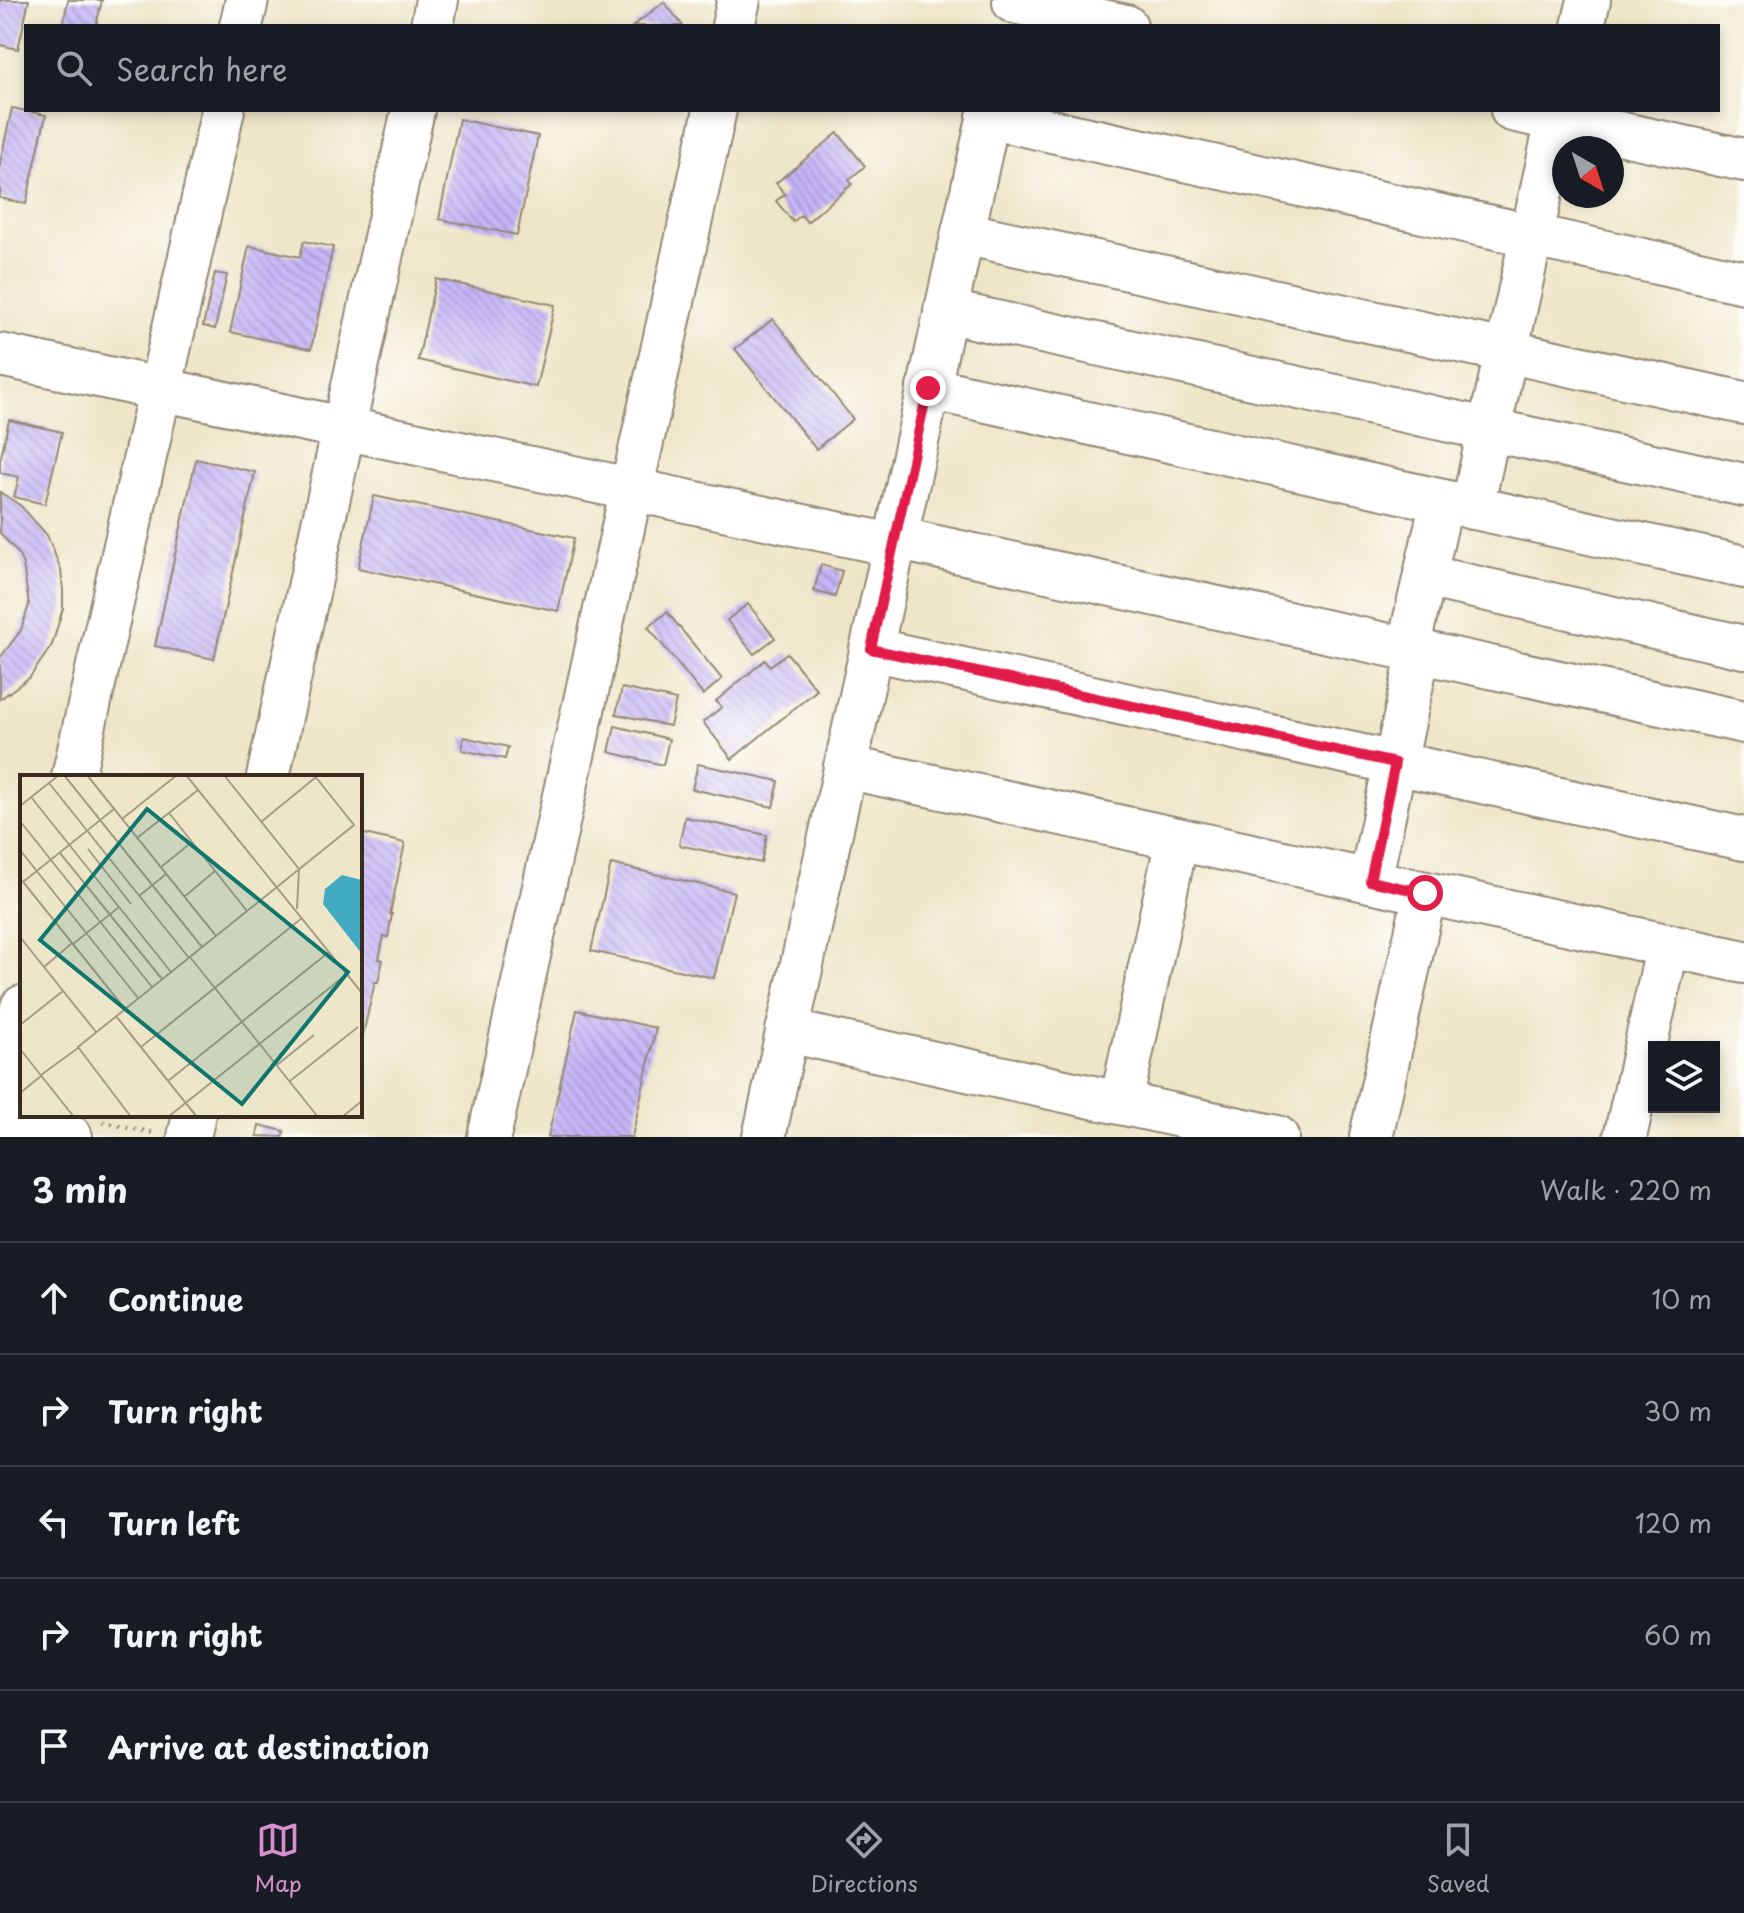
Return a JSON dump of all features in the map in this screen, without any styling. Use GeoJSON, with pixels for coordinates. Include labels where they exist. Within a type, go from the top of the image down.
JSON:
{"type":"FeatureCollection","features":[{"type":"Feature","properties":{"kind":"lane"},"geometry":{"type":"LineString","coordinates":[[241,24],[247,0]]}},
{"type":"Feature","properties":{"kind":"lane"},"geometry":{"type":"LineString","coordinates":[[432,24],[437,0]]}},
{"type":"Feature","properties":{"kind":"lane"},"geometry":{"type":"LineString","coordinates":[[733,24],[739,0]]}},
{"type":"Feature","properties":{"kind":"lane"},"geometry":{"type":"LineString","coordinates":[[1583,24],[1589,0]]}},
{"type":"Feature","properties":{"kind":"lane"},"geometry":{"type":"LineString","coordinates":[[1012,9],[1113,24]]}},
{"type":"Feature","properties":{"kind":"lane"},"geometry":{"type":"LineString","coordinates":[[73,775],[223,112]]}},
{"type":"Feature","properties":{"kind":"lane"},"geometry":{"type":"LineString","coordinates":[[268,775],[413,112]]}},
{"type":"Feature","properties":{"kind":"lane"},"geometry":{"type":"LineString","coordinates":[[489,1137],[715,112]]}},
{"type":"Feature","properties":{"kind":"lane"},"geometry":{"type":"LineString","coordinates":[[1526,112],[1561,117],[1744,160]]}},
{"type":"Feature","properties":{"kind":"lane"},"geometry":{"type":"LineString","coordinates":[[764,1137],[989,113],[1744,282]]}},
{"type":"Feature","properties":{"kind":"lane"},"geometry":{"type":"LineString","coordinates":[[1370,881],[1395,763],[1425,576],[1488,429],[1561,117]]}},
{"type":"Feature","properties":{"kind":"lane"},"geometry":{"type":"LineString","coordinates":[[963,233],[1744,403]]}},
{"type":"Feature","properties":{"kind":"lane"},"geometry":{"type":"LineString","coordinates":[[945,311],[1744,485]]}},
{"type":"Feature","properties":{"kind":"lane"},"geometry":{"type":"LineString","coordinates":[[0,355],[1744,722]]}},
{"type":"Feature","properties":{"kind":"lane"},"geometry":{"type":"LineString","coordinates":[[928,388],[1744,567]]}},
{"type":"Feature","properties":{"kind":"lane"},"geometry":{"type":"LineString","coordinates":[[1425,576],[1744,647]]}},
{"type":"Feature","properties":{"kind":"lane"},"geometry":{"type":"LineString","coordinates":[[871,649],[1744,839]]}},
{"type":"Feature","properties":{"kind":"lane"},"geometry":{"type":"LineString","coordinates":[[845,767],[1744,962]]}},
{"type":"Feature","properties":{"kind":"lane"},"geometry":{"type":"LineString","coordinates":[[1121,1103],[1177,839]]}},
{"type":"Feature","properties":{"kind":"lane"},"geometry":{"type":"LineString","coordinates":[[1371,1137],[1425,893]]}},
{"type":"Feature","properties":{"kind":"lane"},"geometry":{"type":"LineString","coordinates":[[1625,1137],[1668,945]]}},
{"type":"Feature","properties":{"kind":"lane"},"geometry":{"type":"LineString","coordinates":[[0,1106],[20,1016]]}},
{"type":"Feature","properties":{"kind":"lane"},"geometry":{"type":"LineString","coordinates":[[787,1031],[1277,1137]]}},
{"type":"Feature","properties":{"kind":"lane"},"geometry":{"type":"LineString","coordinates":[[0,1121],[86,1129]]}},
{"type":"Feature","properties":{"kind":"path"},"geometry":{"type":"LineString","coordinates":[[86,1129],[180,1129]]}},
{"type":"Feature","properties":{"kind":"building"},"geometry":{"type":"Polygon","coordinates":[[[0,0],[29,0],[18,49],[0,45],[0,0]]]}},
{"type":"Feature","properties":{"kind":"building"},"geometry":{"type":"Polygon","coordinates":[[[68,0],[102,0],[96,24],[63,24],[68,0]]]}},
{"type":"Feature","properties":{"kind":"building"},"geometry":{"type":"Polygon","coordinates":[[[664,2],[681,24],[636,24],[664,2]]]}},
{"type":"Feature","properties":{"kind":"building"},"geometry":{"type":"Polygon","coordinates":[[[12,108],[46,115],[26,204],[0,198],[0,163],[12,108]]]}},
{"type":"Feature","properties":{"kind":"building"},"geometry":{"type":"Polygon","coordinates":[[[459,119],[538,136],[517,235],[439,219],[459,119]]]}},
{"type":"Feature","properties":{"kind":"building"},"geometry":{"type":"Polygon","coordinates":[[[838,133],[865,166],[849,180],[852,184],[807,222],[801,215],[793,222],[776,201],[785,194],[776,183],[838,133]]]}},
{"type":"Feature","properties":{"kind":"building"},"geometry":{"type":"Polygon","coordinates":[[[304,241],[333,247],[311,349],[230,332],[249,246],[300,257],[304,241]]]}},
{"type":"Feature","properties":{"kind":"building"},"geometry":{"type":"Polygon","coordinates":[[[215,273],[227,275],[215,329],[203,326],[215,273]]]}},
{"type":"Feature","properties":{"kind":"building"},"geometry":{"type":"Polygon","coordinates":[[[436,279],[555,305],[536,387],[418,360],[436,279]]]}},
{"type":"Feature","properties":{"kind":"building"},"geometry":{"type":"Polygon","coordinates":[[[773,319],[853,419],[816,449],[735,349],[773,319]]]}},
{"type":"Feature","properties":{"kind":"building"},"geometry":{"type":"Polygon","coordinates":[[[9,420],[62,432],[45,504],[14,497],[19,477],[0,473],[9,420]]]}},
{"type":"Feature","properties":{"kind":"building"},"geometry":{"type":"Polygon","coordinates":[[[196,459],[255,472],[214,659],[155,646],[196,459]]]}},
{"type":"Feature","properties":{"kind":"building"},"geometry":{"type":"Polygon","coordinates":[[[0,492],[21,506],[47,535],[61,570],[63,608],[52,645],[30,677],[0,699],[0,658],[21,630],[29,605],[23,564],[0,533],[0,492]]]}},
{"type":"Feature","properties":{"kind":"building"},"geometry":{"type":"Polygon","coordinates":[[[374,496],[574,538],[558,611],[358,568],[374,496]]]}},
{"type":"Feature","properties":{"kind":"building"},"geometry":{"type":"Polygon","coordinates":[[[821,565],[842,571],[835,597],[814,591],[821,565]]]}},
{"type":"Feature","properties":{"kind":"building"},"geometry":{"type":"Polygon","coordinates":[[[748,604],[775,638],[754,654],[727,620],[748,604]]]}},
{"type":"Feature","properties":{"kind":"building"},"geometry":{"type":"Polygon","coordinates":[[[667,612],[722,679],[703,695],[648,627],[667,612]]]}},
{"type":"Feature","properties":{"kind":"building"},"geometry":{"type":"Polygon","coordinates":[[[787,653],[817,690],[732,759],[703,722],[722,707],[716,701],[765,660],[770,666],[787,653]]]}},
{"type":"Feature","properties":{"kind":"building"},"geometry":{"type":"Polygon","coordinates":[[[622,688],[676,700],[670,726],[616,714],[622,688]]]}},
{"type":"Feature","properties":{"kind":"building"},"geometry":{"type":"Polygon","coordinates":[[[615,726],[669,739],[663,765],[609,752],[615,726]]]}},
{"type":"Feature","properties":{"kind":"building"},"geometry":{"type":"Polygon","coordinates":[[[464,737],[508,747],[505,759],[462,750],[464,737]]]}},
{"type":"Feature","properties":{"kind":"building"},"geometry":{"type":"Polygon","coordinates":[[[698,764],[779,781],[773,807],[692,789],[698,764]]]}},
{"type":"Feature","properties":{"kind":"building"},"geometry":{"type":"Polygon","coordinates":[[[685,817],[767,835],[761,863],[679,845],[685,817]]]}},
{"type":"Feature","properties":{"kind":"building"},"geometry":{"type":"Polygon","coordinates":[[[362,833],[405,843],[388,937],[384,936],[379,959],[383,960],[378,982],[375,982],[362,1039],[362,833]]]}},
{"type":"Feature","properties":{"kind":"building"},"geometry":{"type":"Polygon","coordinates":[[[611,864],[734,892],[714,978],[591,951],[611,864]]]}},
{"type":"Feature","properties":{"kind":"building"},"geometry":{"type":"Polygon","coordinates":[[[577,1010],[656,1028],[632,1137],[548,1137],[577,1010]]]}},
{"type":"Feature","properties":{"kind":"building"},"geometry":{"type":"Polygon","coordinates":[[[259,1125],[284,1131],[283,1137],[257,1136],[259,1125]]]}},
{"type":"Feature","properties":{"kind":"route"},"geometry":{"type":"LineString","coordinates":[[928,388],[871,649],[1395,763],[1370,881],[1425,893]]}}]}
